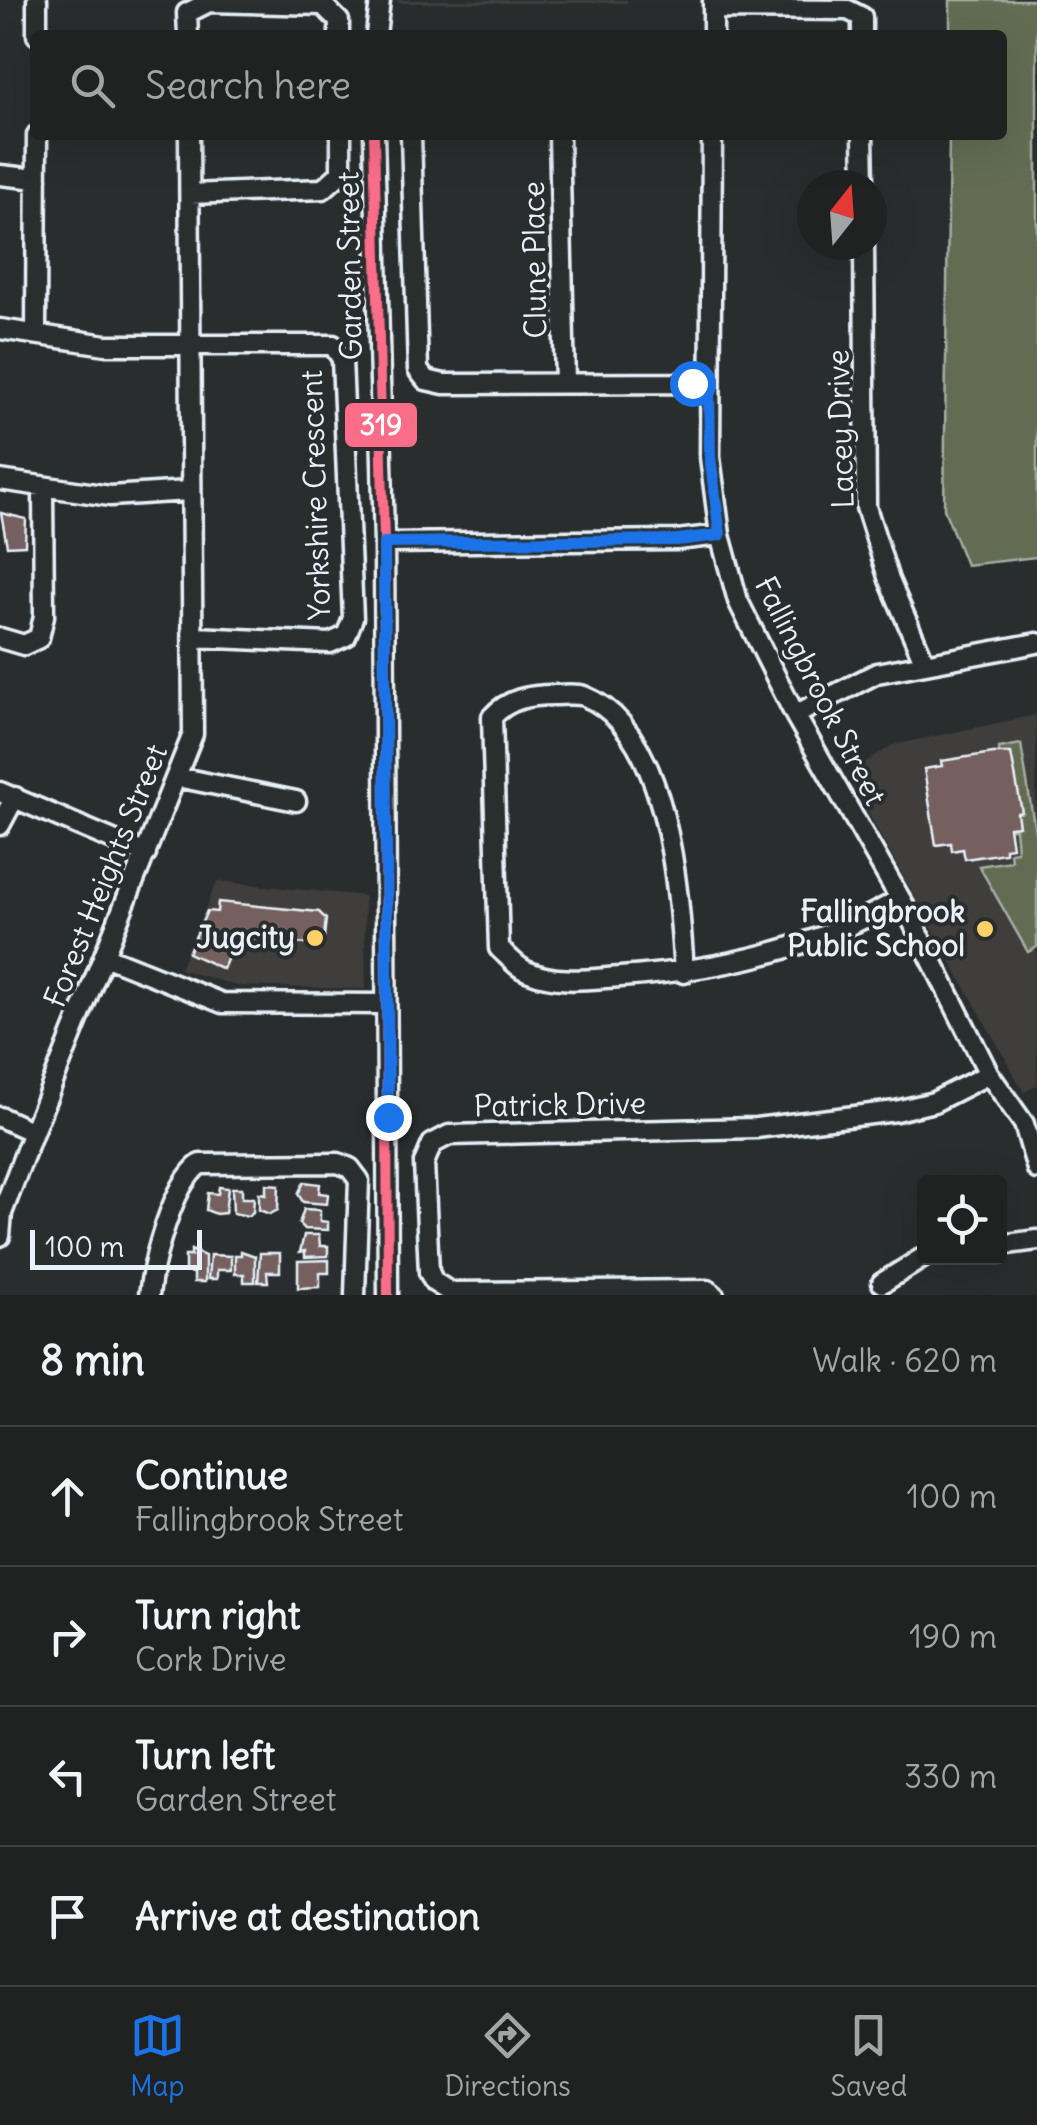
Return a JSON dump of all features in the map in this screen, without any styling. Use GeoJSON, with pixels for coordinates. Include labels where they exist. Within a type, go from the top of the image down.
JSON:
{"type":"FeatureCollection","features":[{"type":"Feature","properties":{"kind":"street"},"geometry":{"type":"LineString","coordinates":[[37,0],[37,30]]}},
{"type":"Feature","properties":{"kind":"street"},"geometry":{"type":"LineString","coordinates":[[377,30],[380,0]]}},
{"type":"Feature","properties":{"kind":"street"},"geometry":{"type":"LineString","coordinates":[[188,30],[187,12],[209,2],[323,5],[339,21],[340,30]]}},
{"type":"Feature","properties":{"kind":"street"},"geometry":{"type":"LineString","coordinates":[[713,5],[848,10],[862,17],[862,30]]}},
{"type":"Feature","properties":{"kind":"street"},"geometry":{"type":"LineString","coordinates":[[36,334],[37,140]]}},
{"type":"Feature","properties":{"kind":"street","name":"Forest Heights Street"},"geometry":{"type":"LineString","coordinates":[[0,1236],[2,1212],[193,734],[188,490],[189,140]]}},
{"type":"Feature","properties":{"kind":"street"},"geometry":{"type":"LineString","coordinates":[[190,194],[323,189],[342,173],[341,140]]}},
{"type":"Feature","properties":{"kind":"street","name":"Garden Street"},"geometry":{"type":"LineString","coordinates":[[374,140],[384,543],[388,1295]]}},
{"type":"Feature","properties":{"kind":"street","name":"Clune Place"},"geometry":{"type":"LineString","coordinates":[[412,140],[418,370],[426,380],[444,384],[709,383]]}},
{"type":"Feature","properties":{"kind":"street","name":"Clune Place"},"geometry":{"type":"LineString","coordinates":[[559,140],[565,383]]}},
{"type":"Feature","properties":{"kind":"street","name":"Fallingbrook Street"},"geometry":{"type":"LineString","coordinates":[[712,140],[710,456],[720,535],[738,601],[795,715],[900,899],[989,1074],[1024,1124],[1037,1168]]}},
{"type":"Feature","properties":{"kind":"street"},"geometry":{"type":"LineString","coordinates":[[863,140],[864,170]]}},
{"type":"Feature","properties":{"kind":"street"},"geometry":{"type":"LineString","coordinates":[[0,175],[37,180]]}},
{"type":"Feature","properties":{"kind":"street","name":"Lacey Drive"},"geometry":{"type":"LineString","coordinates":[[864,260],[866,507],[890,580],[924,661]]}},
{"type":"Feature","properties":{"kind":"street"},"geometry":{"type":"LineString","coordinates":[[0,329],[106,344],[190,343]]}},
{"type":"Feature","properties":{"kind":"street","name":"Yorkshire Crescent"},"geometry":{"type":"LineString","coordinates":[[190,343],[334,345],[342,359],[353,618],[346,636],[330,643],[194,637]]}},
{"type":"Feature","properties":{"kind":"street"},"geometry":{"type":"LineString","coordinates":[[0,480],[110,496],[188,490]]}},
{"type":"Feature","properties":{"kind":"street"},"geometry":{"type":"LineString","coordinates":[[0,638],[24,645],[39,638],[44,616],[43,488]]}},
{"type":"Feature","properties":{"kind":"street"},"geometry":{"type":"LineString","coordinates":[[384,543],[677,540],[720,535]]}},
{"type":"Feature","properties":{"kind":"street"},"geometry":{"type":"LineString","coordinates":[[795,715],[877,672],[1037,643]]}},
{"type":"Feature","properties":{"kind":"street"},"geometry":{"type":"LineString","coordinates":[[684,973],[679,892],[670,839],[653,780],[618,719],[582,695],[538,695],[504,703],[492,717],[499,948],[524,971],[561,981],[684,973],[796,948],[900,899]]}},
{"type":"Feature","properties":{"kind":"street"},"geometry":{"type":"LineString","coordinates":[[177,776],[296,801]]}},
{"type":"Feature","properties":{"kind":"street"},"geometry":{"type":"LineString","coordinates":[[0,825],[8,795],[146,854]]}},
{"type":"Feature","properties":{"kind":"street"},"geometry":{"type":"LineString","coordinates":[[104,956],[222,1003],[384,1004]]}},
{"type":"Feature","properties":{"kind":"street","name":"Patrick Drive"},"geometry":{"type":"LineString","coordinates":[[714,1295],[708,1290],[450,1292],[434,1282],[428,1272],[424,1162],[432,1144],[450,1136],[756,1128],[896,1111],[934,1102],[989,1074]]}},
{"type":"Feature","properties":{"kind":"street"},"geometry":{"type":"LineString","coordinates":[[0,1117],[33,1132]]}},
{"type":"Feature","properties":{"kind":"street"},"geometry":{"type":"LineString","coordinates":[[149,1295],[152,1272],[186,1174],[200,1164],[338,1164],[359,1180],[355,1295]]}},
{"type":"Feature","properties":{"kind":"street"},"geometry":{"type":"LineString","coordinates":[[1007,1244],[1037,1240]]}},
{"type":"Feature","properties":{"kind":"street"},"geometry":{"type":"LineString","coordinates":[[882,1283],[917,1260]]}},
{"type":"Feature","properties":{"kind":"shaded area"},"geometry":{"type":"Polygon","coordinates":[[[627,0],[627,3],[398,3],[627,0]]]}},
{"type":"Feature","properties":{"kind":"shaded area","name":"Fallingbrook Public School"},"geometry":{"type":"Polygon","coordinates":[[[1036,715],[1037,1085],[1024,1092],[846,774],[893,745],[1036,715]]]}},
{"type":"Feature","properties":{"kind":"shaded area"},"geometry":{"type":"Polygon","coordinates":[[[217,881],[364,896],[366,989],[237,986],[180,969],[217,881]]]}},
{"type":"Feature","properties":{"kind":"green space"},"geometry":{"type":"Polygon","coordinates":[[[950,0],[1037,0],[1037,557],[966,565],[944,509],[949,140],[1007,140],[1007,30],[950,30],[950,0]]]}},
{"type":"Feature","properties":{"kind":"green space"},"geometry":{"type":"Polygon","coordinates":[[[1021,744],[1037,844],[1037,947],[1028,952],[979,866],[1011,861],[1010,852],[1017,851],[1015,828],[1002,829],[999,748],[1021,744]]]}},
{"type":"Feature","properties":{"kind":"building"},"geometry":{"type":"Polygon","coordinates":[[[1,513],[26,519],[25,545],[7,546],[1,513]]]}},
{"type":"Feature","properties":{"kind":"building"},"geometry":{"type":"Polygon","coordinates":[[[1011,753],[1022,812],[1017,813],[1019,826],[1009,827],[1012,847],[1005,848],[1005,853],[965,859],[963,849],[952,851],[951,843],[936,845],[924,769],[942,766],[941,761],[1011,753]]]}},
{"type":"Feature","properties":{"kind":"building"},"geometry":{"type":"Polygon","coordinates":[[[218,902],[319,912],[326,919],[323,946],[243,937],[234,943],[223,969],[188,953],[207,911],[217,912],[218,902]]]}},
{"type":"Feature","properties":{"kind":"building"},"geometry":{"type":"Polygon","coordinates":[[[304,1182],[320,1184],[319,1193],[328,1194],[327,1204],[303,1202],[298,1194],[304,1182]]]}},
{"type":"Feature","properties":{"kind":"building"},"geometry":{"type":"Polygon","coordinates":[[[266,1184],[279,1185],[278,1210],[270,1214],[259,1210],[259,1193],[266,1194],[266,1184]]]}},
{"type":"Feature","properties":{"kind":"building"},"geometry":{"type":"Polygon","coordinates":[[[219,1187],[228,1188],[225,1213],[216,1214],[206,1210],[208,1193],[218,1194],[219,1187]]]}},
{"type":"Feature","properties":{"kind":"building"},"geometry":{"type":"Polygon","coordinates":[[[232,1188],[242,1188],[242,1198],[254,1198],[253,1212],[248,1216],[233,1213],[232,1188]]]}},
{"type":"Feature","properties":{"kind":"building"},"geometry":{"type":"Polygon","coordinates":[[[304,1209],[320,1210],[320,1221],[328,1222],[328,1230],[304,1229],[299,1224],[304,1209]]]}},
{"type":"Feature","properties":{"kind":"building"},"geometry":{"type":"Polygon","coordinates":[[[304,1235],[319,1235],[320,1246],[328,1246],[328,1256],[305,1257],[305,1251],[300,1252],[304,1235]]]}},
{"type":"Feature","properties":{"kind":"building"},"geometry":{"type":"Polygon","coordinates":[[[191,1250],[205,1256],[205,1282],[194,1282],[194,1273],[185,1272],[185,1256],[191,1256],[191,1250]]]}},
{"type":"Feature","properties":{"kind":"building"},"geometry":{"type":"Polygon","coordinates":[[[241,1251],[255,1256],[255,1282],[244,1282],[244,1274],[235,1274],[235,1255],[241,1255],[241,1251]]]}},
{"type":"Feature","properties":{"kind":"building"},"geometry":{"type":"Polygon","coordinates":[[[260,1253],[280,1253],[280,1272],[267,1272],[268,1282],[258,1282],[260,1253]]]}},
{"type":"Feature","properties":{"kind":"building"},"geometry":{"type":"Polygon","coordinates":[[[210,1255],[231,1256],[231,1270],[217,1270],[217,1279],[208,1279],[210,1255]]]}},
{"type":"Feature","properties":{"kind":"building"},"geometry":{"type":"Polygon","coordinates":[[[329,1260],[329,1273],[320,1273],[320,1287],[298,1288],[298,1261],[329,1260]]]}},
{"type":"Feature","properties":{"kind":"transit line","name":"319"},"geometry":{"type":"LineString","coordinates":[[374,140],[384,543],[388,1295]]}},
{"type":"Feature","properties":{"kind":"place","name":"Fallingbrook Public School"},"geometry":{"type":"Point","coordinates":[985,929]}},
{"type":"Feature","properties":{"kind":"place","name":"Jugcity"},"geometry":{"type":"Point","coordinates":[315,938]}},
{"type":"Feature","properties":{"kind":"route"},"geometry":{"type":"LineString","coordinates":[[388,1117],[384,1004],[384,543],[677,540],[720,535],[710,456],[709,383],[692,383]]}}]}
